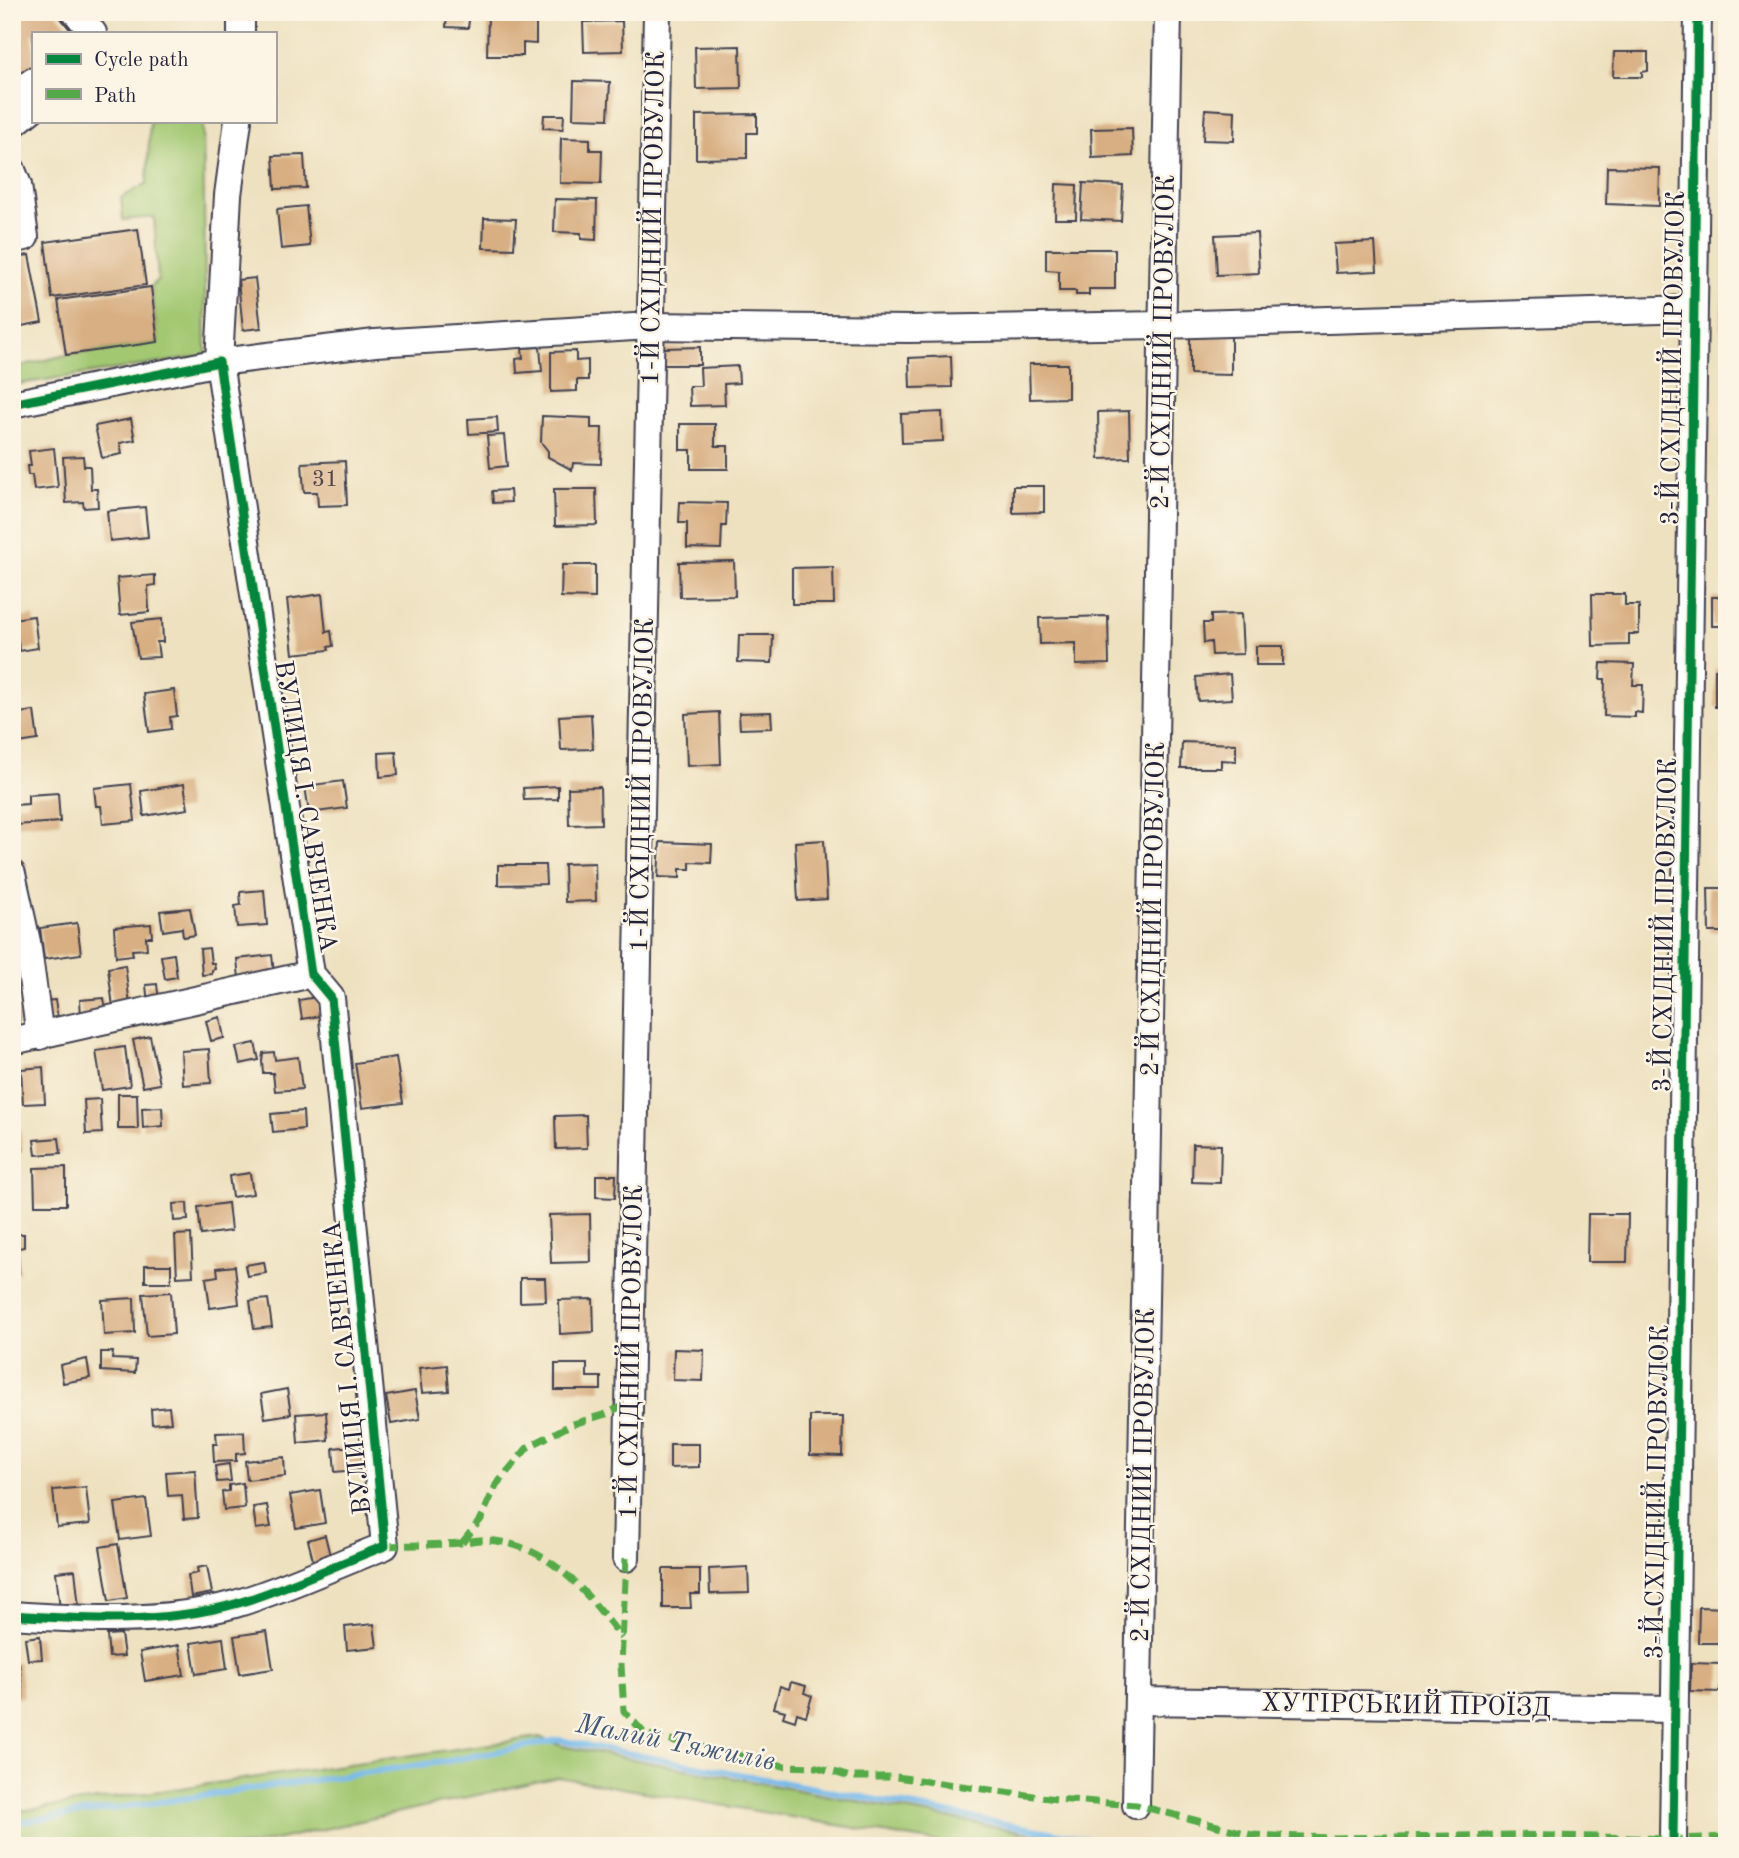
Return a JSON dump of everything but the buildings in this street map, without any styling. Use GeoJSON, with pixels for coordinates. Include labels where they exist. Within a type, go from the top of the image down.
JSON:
{"type":"FeatureCollection","features":[{"type":"Feature","properties":{"kind":"street"},"geometry":{"type":"LineString","coordinates":[[76,12],[92,32]]}},
{"type":"Feature","properties":{"kind":"street"},"geometry":{"type":"LineString","coordinates":[[241,12],[242,32]]}},
{"type":"Feature","properties":{"kind":"street","name":"1-Й СХІДНИЙ ПРОВУЛОК"},"geometry":{"type":"LineString","coordinates":[[626,1558],[657,12]]}},
{"type":"Feature","properties":{"kind":"street","name":"2-Й СХІДНИЙ ПРОВУЛОК"},"geometry":{"type":"LineString","coordinates":[[1136,1805],[1168,12]]}},
{"type":"Feature","properties":{"kind":"street","name":"3-Й СХІДНИЙ ПРОВУЛОК"},"geometry":{"type":"LineString","coordinates":[[1673,1839],[1698,12]]}},
{"type":"Feature","properties":{"kind":"street"},"geometry":{"type":"LineString","coordinates":[[12,98],[32,82]]}},
{"type":"Feature","properties":{"kind":"street"},"geometry":{"type":"LineString","coordinates":[[12,125],[32,109]]}},
{"type":"Feature","properties":{"kind":"street","name":"ВУЛИЦЯ І. САВЧЕНКА"},"geometry":{"type":"LineString","coordinates":[[12,1615],[102,1619],[197,1611],[234,1604],[384,1546],[331,998],[311,974],[219,362],[228,195],[238,122]]}},
{"type":"Feature","properties":{"kind":"street"},"geometry":{"type":"LineString","coordinates":[[12,170],[18,185],[25,237],[12,240]]}},
{"type":"Feature","properties":{"kind":"street"},"geometry":{"type":"LineString","coordinates":[[12,404],[219,362],[375,343],[650,327],[909,329],[1161,325],[1693,309]]}},
{"type":"Feature","properties":{"kind":"street"},"geometry":{"type":"LineString","coordinates":[[12,874],[27,942],[40,1036]]}},
{"type":"Feature","properties":{"kind":"street"},"geometry":{"type":"LineString","coordinates":[[12,1041],[311,974]]}},
{"type":"Feature","properties":{"kind":"street","name":"ХУТІРСЬКИЙ ПРОЇЗД"},"geometry":{"type":"LineString","coordinates":[[1138,1700],[1675,1709]]}},
{"type":"Feature","properties":{"kind":"green space"},"geometry":{"type":"Polygon","coordinates":[[[150,122],[203,122],[206,356],[12,385],[12,368],[66,355],[158,342],[151,287],[158,279],[154,217],[123,220],[121,198],[147,183],[150,122]]]}},
{"type":"Feature","properties":{"kind":"green space"},"geometry":{"type":"Polygon","coordinates":[[[539,1737],[562,1746],[1098,1846],[959,1846],[558,1777],[248,1846],[12,1846],[12,1812],[539,1737]]]}},
{"type":"Feature","properties":{"kind":"waterway","name":"Малий Тяжилів"},"geometry":{"type":"LineString","coordinates":[[12,1823],[448,1761],[558,1740],[1123,1846]]}},
{"type":"Feature","properties":{"kind":"marked path"},"geometry":{"type":"LineString","coordinates":[[462,1543],[481,1519],[496,1485],[528,1447],[570,1425],[606,1414],[628,1403]]}},
{"type":"Feature","properties":{"kind":"marked path"},"geometry":{"type":"LineString","coordinates":[[385,1546],[484,1540],[510,1544],[530,1551],[565,1573],[622,1638]]}},
{"type":"Feature","properties":{"kind":"marked path"},"geometry":{"type":"LineString","coordinates":[[626,1558],[621,1665],[624,1711],[645,1734],[784,1766],[817,1767],[850,1777],[896,1777],[1056,1799],[1136,1805],[1252,1835],[1330,1838],[1516,1835],[1673,1839],[1727,1837]]}},
{"type":"Feature","properties":{"kind":"cycle path"},"geometry":{"type":"LineString","coordinates":[[1673,1839],[1698,12]]}},
{"type":"Feature","properties":{"kind":"cycle path"},"geometry":{"type":"LineString","coordinates":[[12,404],[219,362],[311,974],[331,998],[385,1546],[273,1591],[208,1610],[124,1619],[12,1615]]}}]}
